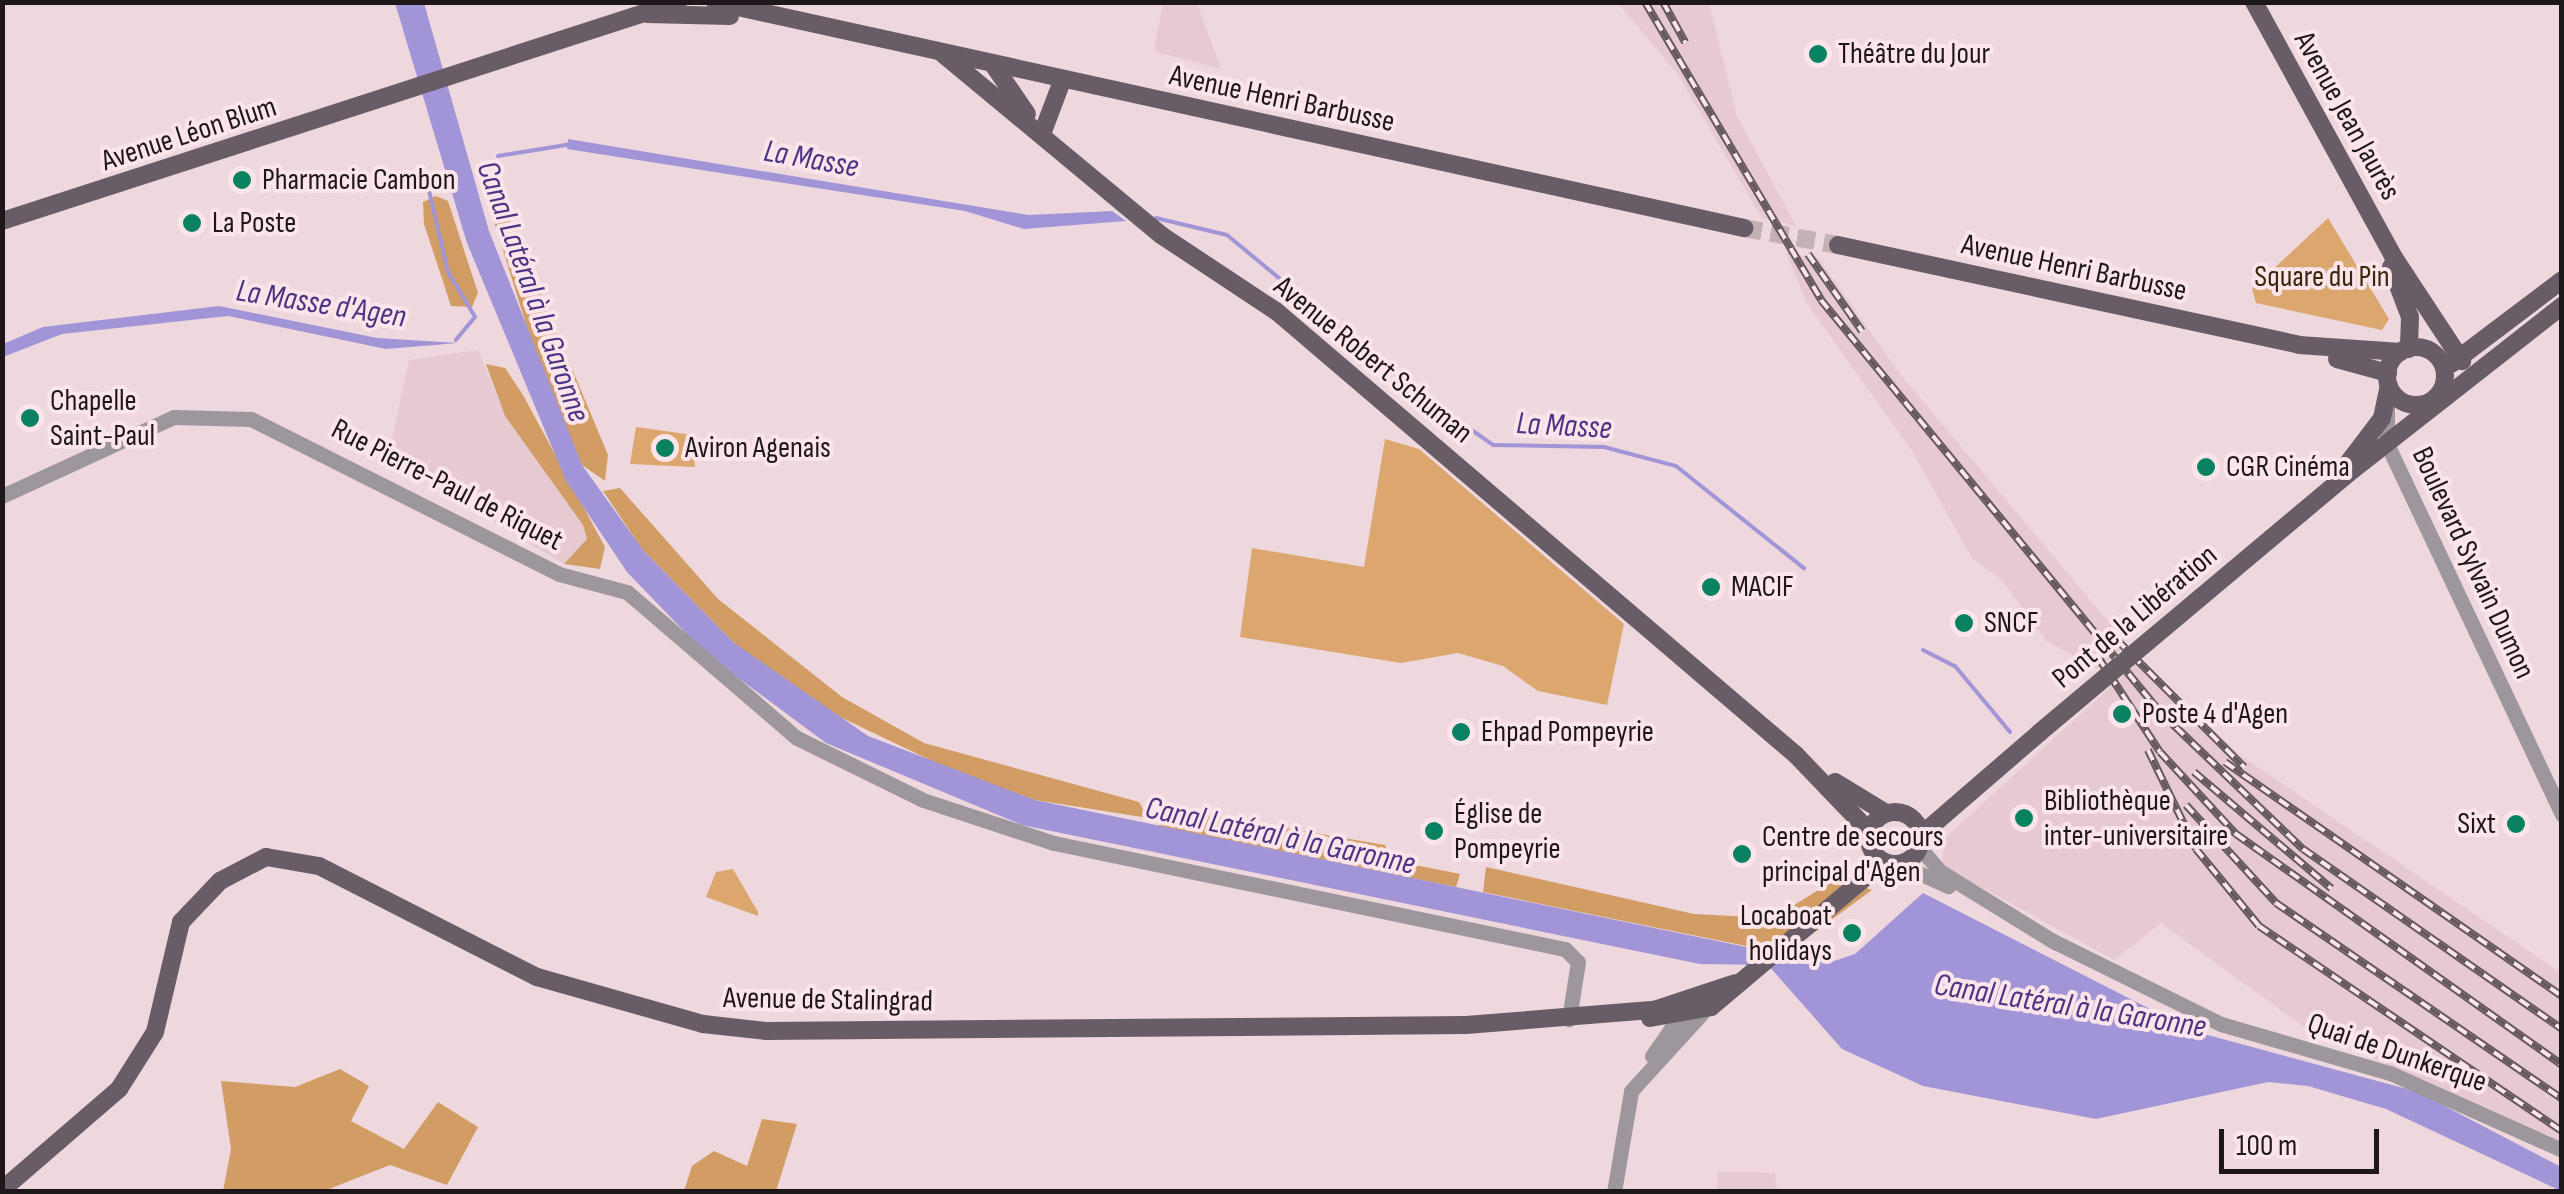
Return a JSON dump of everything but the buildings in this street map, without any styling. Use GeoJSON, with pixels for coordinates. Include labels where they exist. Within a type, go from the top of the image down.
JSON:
{"type":"FeatureCollection","features":[{"type":"Feature","properties":{"kind":"main road","name":"Avenue Henri Barbusse"},"geometry":{"type":"LineString","coordinates":[[453,79],[678,2]]}},
{"type":"Feature","properties":{"kind":"main road","name":"Avenue Jean Jaurès"},"geometry":{"type":"LineString","coordinates":[[2254,2],[2393,256]]}},
{"type":"Feature","properties":{"kind":"main road","name":"Avenue Henri Barbusse"},"geometry":{"type":"LineString","coordinates":[[647,14],[720,7],[808,24],[1744,228]]}},
{"type":"Feature","properties":{"kind":"main road","name":"Avenue Robert Schuman"},"geometry":{"type":"LineString","coordinates":[[944,54],[1161,235],[1276,311],[1800,759],[1892,862]]}},
{"type":"Feature","properties":{"kind":"main road"},"geometry":{"type":"LineString","coordinates":[[989,91],[990,65]]}},
{"type":"Feature","properties":{"kind":"main road","name":"Avenue Robert Schuman"},"geometry":{"type":"LineString","coordinates":[[990,65],[1041,133]]}},
{"type":"Feature","properties":{"kind":"main road","name":"Avenue Léon Blum"},"geometry":{"type":"LineString","coordinates":[[2,221],[453,79]]}},
{"type":"Feature","properties":{"kind":"main road"},"geometry":{"type":"LineString","coordinates":[[1041,133],[1062,81]]}},
{"type":"Feature","properties":{"kind":"main road","name":"Avenue Henri Barbusse"},"geometry":{"type":"LineString","coordinates":[[1838,245],[2299,345],[2405,350]]}},
{"type":"Feature","properties":{"kind":"main road"},"geometry":{"type":"LineString","coordinates":[[2380,439],[2388,386],[2405,350],[2393,256]]}},
{"type":"Feature","properties":{"kind":"main road"},"geometry":{"type":"LineString","coordinates":[[2393,256],[2462,361]]}},
{"type":"Feature","properties":{"kind":"main road"},"geometry":{"type":"LineString","coordinates":[[2405,350],[2442,362],[2462,361],[2562,280]]}},
{"type":"Feature","properties":{"kind":"main road","name":"Pont de la Libération"},"geometry":{"type":"LineString","coordinates":[[1908,816],[1952,796],[2037,730],[2380,439],[2428,408],[2562,306]]}},
{"type":"Feature","properties":{"kind":"main road","name":"Avenue Henri Barbusse"},"geometry":{"type":"LineString","coordinates":[[2299,345],[2388,386]]}},
{"type":"Feature","properties":{"kind":"main road"},"geometry":{"type":"LineString","coordinates":[[2388,386],[2407,404],[2428,408],[2443,388],[2442,362]]}},
{"type":"Feature","properties":{"kind":"main road","name":"Pont de la Libération"},"geometry":{"type":"LineString","coordinates":[[1892,862],[1920,841],[2037,730]]}},
{"type":"Feature","properties":{"kind":"main road","name":"Avenue Robert Schuman"},"geometry":{"type":"LineString","coordinates":[[1800,759],[1886,813]]}},
{"type":"Feature","properties":{"kind":"main road"},"geometry":{"type":"LineString","coordinates":[[1886,813],[1908,816],[1920,841]]}},
{"type":"Feature","properties":{"kind":"main road","name":"Avenue de Stalingrad"},"geometry":{"type":"LineString","coordinates":[[1839,896],[1886,813]]}},
{"type":"Feature","properties":{"kind":"main road","name":"Avenue de Stalingrad"},"geometry":{"type":"LineString","coordinates":[[2,1190],[119,1089],[155,1032],[181,922],[220,881],[266,856],[320,866],[538,978],[703,1024],[832,1033],[1676,1018],[1702,1013],[1839,896],[1892,862]]}},
{"type":"Feature","properties":{"kind":"main road","name":"Avenue de Stalingrad"},"geometry":{"type":"LineString","coordinates":[[1569,1019],[1710,995],[1737,982]]}},
{"type":"Feature","properties":{"kind":"street","name":"Rue Pierre-Paul de Riquet"},"geometry":{"type":"LineString","coordinates":[[2,496],[174,417],[240,415],[559,574],[627,592],[798,738],[922,800],[1054,844],[1565,950],[1578,962],[1569,1019]]}},
{"type":"Feature","properties":{"kind":"street","name":"Boulevard Sylvain Dumon"},"geometry":{"type":"LineString","coordinates":[[2380,439],[2562,815]]}},
{"type":"Feature","properties":{"kind":"street","name":"Quai de Dunkerque"},"geometry":{"type":"LineString","coordinates":[[1920,841],[2011,915],[2051,940],[2267,1039],[2390,1073],[2562,1150]]}},
{"type":"Feature","properties":{"kind":"street","name":"Quai de Dunkerque"},"geometry":{"type":"LineString","coordinates":[[1892,862],[2011,915]]}},
{"type":"Feature","properties":{"kind":"street"},"geometry":{"type":"LineString","coordinates":[[1614,1192],[1622,1114],[1642,1072],[1676,1018],[1710,995]]}},
{"type":"Feature","properties":{"kind":"street"},"geometry":{"type":"LineString","coordinates":[[1642,1072],[1702,1013]]}},
{"type":"Feature","properties":{"kind":"shaded area"},"geometry":{"type":"Polygon","coordinates":[[[1163,3],[1197,3],[1221,69],[1154,51],[1163,3]]]}},
{"type":"Feature","properties":{"kind":"shaded area"},"geometry":{"type":"Polygon","coordinates":[[[1618,3],[1709,3],[1737,116],[1796,226],[1762,218],[1677,73],[1618,3]]]}},
{"type":"Feature","properties":{"kind":"shaded area"},"geometry":{"type":"Polygon","coordinates":[[[436,196],[448,201],[478,293],[472,307],[451,306],[424,224],[423,202],[436,196]]]}},
{"type":"Feature","properties":{"kind":"shaded area"},"geometry":{"type":"Polygon","coordinates":[[[489,205],[507,213],[608,455],[605,481],[582,465],[544,382],[489,205]]]}},
{"type":"Feature","properties":{"kind":"shaded area"},"geometry":{"type":"Polygon","coordinates":[[[1786,252],[1819,259],[1900,374],[2127,644],[2098,669],[2046,641],[2002,580],[1972,558],[1912,451],[1806,302],[1786,252]]]}},
{"type":"Feature","properties":{"kind":"shaded area"},"geometry":{"type":"Polygon","coordinates":[[[478,350],[505,416],[583,525],[587,539],[564,564],[388,458],[409,360],[478,350]]]}},
{"type":"Feature","properties":{"kind":"shaded area"},"geometry":{"type":"Polygon","coordinates":[[[486,364],[505,368],[523,395],[605,547],[600,569],[564,564],[587,539],[583,525],[505,416],[486,364]]]}},
{"type":"Feature","properties":{"kind":"shaded area"},"geometry":{"type":"Polygon","coordinates":[[[620,488],[718,599],[842,697],[924,743],[1139,802],[1148,818],[1035,800],[953,771],[813,704],[733,642],[642,549],[603,491],[620,488]]]}},
{"type":"Feature","properties":{"kind":"shaded area"},"geometry":{"type":"Polygon","coordinates":[[[2140,660],[2240,755],[2561,973],[2561,1141],[2307,1029],[2161,923],[2114,960],[1941,865],[1945,838],[2140,660]]]}},
{"type":"Feature","properties":{"kind":"shaded area"},"geometry":{"type":"Polygon","coordinates":[[[1167,808],[1385,845],[1390,860],[1460,874],[1456,887],[1159,826],[1167,808]]]}},
{"type":"Feature","properties":{"kind":"shaded area"},"geometry":{"type":"Polygon","coordinates":[[[1486,867],[1694,914],[1773,918],[1838,878],[1872,890],[1785,954],[1483,892],[1486,867]]]}},
{"type":"Feature","properties":{"kind":"shaded area"},"geometry":{"type":"Polygon","coordinates":[[[340,1069],[369,1086],[351,1121],[404,1149],[438,1102],[478,1127],[447,1185],[390,1165],[324,1191],[223,1191],[231,1149],[221,1081],[295,1087],[340,1069]]]}},
{"type":"Feature","properties":{"kind":"shaded area"},"geometry":{"type":"Polygon","coordinates":[[[762,1119],[797,1124],[776,1191],[684,1191],[692,1166],[714,1151],[747,1166],[762,1119]]]}},
{"type":"Feature","properties":{"kind":"shaded area"},"geometry":{"type":"Polygon","coordinates":[[[1718,1172],[1775,1173],[1777,1191],[1717,1191],[1718,1172]]]}},
{"type":"Feature","properties":{"kind":"green space","name":"Square du Pin"},"geometry":{"type":"Polygon","coordinates":[[[2328,218],[2389,319],[2382,330],[2256,303],[2252,289],[2328,218]]]}},
{"type":"Feature","properties":{"kind":"green space","name":"Aviron Agenais"},"geometry":{"type":"Polygon","coordinates":[[[636,427],[693,435],[695,467],[630,464],[636,427]]]}},
{"type":"Feature","properties":{"kind":"green space"},"geometry":{"type":"Polygon","coordinates":[[[1385,439],[1419,449],[1624,624],[1607,705],[1538,691],[1503,666],[1458,653],[1401,663],[1240,637],[1252,548],[1364,567],[1385,439]]]}},
{"type":"Feature","properties":{"kind":"green space"},"geometry":{"type":"Polygon","coordinates":[[[733,869],[758,916],[706,897],[716,872],[733,869]]]}},
{"type":"Feature","properties":{"kind":"water","name":"Canal Latéral à la Garonne"},"geometry":{"type":"Polygon","coordinates":[[[395,3],[424,3],[489,231],[582,465],[643,550],[733,642],[868,736],[1035,800],[1780,954],[1819,952],[1828,963],[1855,954],[1923,893],[2193,1031],[2418,1092],[2561,1167],[2561,1191],[2386,1109],[2308,1086],[2268,1082],[2096,1119],[1923,1086],[1842,1049],[1768,965],[1700,964],[1022,825],[826,743],[706,654],[627,572],[566,481],[467,243],[395,3]]]}},
{"type":"Feature","properties":{"kind":"water"},"geometry":{"type":"Polygon","coordinates":[[[568,139],[1028,215],[1112,211],[1126,221],[1024,229],[965,211],[567,149],[568,139]]]}},
{"type":"Feature","properties":{"kind":"water"},"geometry":{"type":"Polygon","coordinates":[[[219,306],[377,338],[458,343],[386,349],[228,316],[62,334],[3,357],[3,344],[43,327],[219,306]]]}},
{"type":"Feature","properties":{"kind":"waterway","name":"La Masse"},"geometry":{"type":"LineString","coordinates":[[498,156],[572,144]]}},
{"type":"Feature","properties":{"kind":"waterway","name":"La Masse d'Agen"},"geometry":{"type":"LineString","coordinates":[[427,182],[448,272],[475,317],[456,340]]}},
{"type":"Feature","properties":{"kind":"waterway","name":"La Masse"},"geometry":{"type":"LineString","coordinates":[[1156,218],[1227,235],[1408,385]]}},
{"type":"Feature","properties":{"kind":"waterway","name":"La Masse"},"geometry":{"type":"LineString","coordinates":[[1420,394],[1493,445],[1604,447],[1676,466],[1804,568]]}},
{"type":"Feature","properties":{"kind":"waterway","name":"La Masse"},"geometry":{"type":"LineString","coordinates":[[1923,650],[1955,666],[2010,732]]}},
{"type":"Feature","properties":{"kind":"tunnel"},"geometry":{"type":"LineString","coordinates":[[1744,228],[1838,245]]}},
{"type":"Feature","properties":{"kind":"railway"},"geometry":{"type":"LineString","coordinates":[[1645,2],[1821,300],[2160,712],[2303,849],[2562,1029]]}},
{"type":"Feature","properties":{"kind":"railway"},"geometry":{"type":"LineString","coordinates":[[1663,2],[1685,42]]}},
{"type":"Feature","properties":{"kind":"railway"},"geometry":{"type":"LineString","coordinates":[[1808,254],[1862,331]]}},
{"type":"Feature","properties":{"kind":"railway"},"geometry":{"type":"LineString","coordinates":[[2117,640],[2244,767]]}},
{"type":"Feature","properties":{"kind":"railway"},"geometry":{"type":"LineString","coordinates":[[2098,657],[2160,752],[2236,834],[2562,1065]]}},
{"type":"Feature","properties":{"kind":"railway"},"geometry":{"type":"LineString","coordinates":[[2148,750],[2196,849],[2259,926],[2562,1131]]}},
{"type":"Feature","properties":{"kind":"railway"},"geometry":{"type":"LineString","coordinates":[[2225,762],[2562,996]]}},
{"type":"Feature","properties":{"kind":"railway"},"geometry":{"type":"LineString","coordinates":[[2194,772],[2331,888]]}},
{"type":"Feature","properties":{"kind":"railway"},"geometry":{"type":"LineString","coordinates":[[2186,805],[2276,903],[2562,1099]]}},
{"type":"Feature","properties":{"kind":"place","name":"Théâtre du Jour"},"geometry":{"type":"Point","coordinates":[1818,54]}},
{"type":"Feature","properties":{"kind":"place","name":"Pharmacie Cambon"},"geometry":{"type":"Point","coordinates":[242,180]}},
{"type":"Feature","properties":{"kind":"place","name":"La Poste"},"geometry":{"type":"Point","coordinates":[192,223]}},
{"type":"Feature","properties":{"kind":"place","name":"Chapelle Saint-Paul"},"geometry":{"type":"Point","coordinates":[30,418]}},
{"type":"Feature","properties":{"kind":"place","name":"Aviron Agenais"},"geometry":{"type":"Point","coordinates":[665,448]}},
{"type":"Feature","properties":{"kind":"place","name":"CGR Cinéma"},"geometry":{"type":"Point","coordinates":[2206,467]}},
{"type":"Feature","properties":{"kind":"place","name":"MACIF"},"geometry":{"type":"Point","coordinates":[1711,587]}},
{"type":"Feature","properties":{"kind":"place","name":"SNCF"},"geometry":{"type":"Point","coordinates":[1964,623]}},
{"type":"Feature","properties":{"kind":"place","name":"Poste 4 d'Agen"},"geometry":{"type":"Point","coordinates":[2122,714]}},
{"type":"Feature","properties":{"kind":"place","name":"Ehpad Pompeyrie"},"geometry":{"type":"Point","coordinates":[1461,732]}},
{"type":"Feature","properties":{"kind":"place","name":"Bibliothèque inter-universitaire"},"geometry":{"type":"Point","coordinates":[2024,818]}},
{"type":"Feature","properties":{"kind":"place","name":"Sixt"},"geometry":{"type":"Point","coordinates":[2516,824]}},
{"type":"Feature","properties":{"kind":"place","name":"Église de Pompeyrie"},"geometry":{"type":"Point","coordinates":[1434,831]}},
{"type":"Feature","properties":{"kind":"place","name":"Centre de secours principal d'Agen"},"geometry":{"type":"Point","coordinates":[1742,854]}},
{"type":"Feature","properties":{"kind":"place","name":"Locaboat holidays"},"geometry":{"type":"Point","coordinates":[1852,933]}}]}
